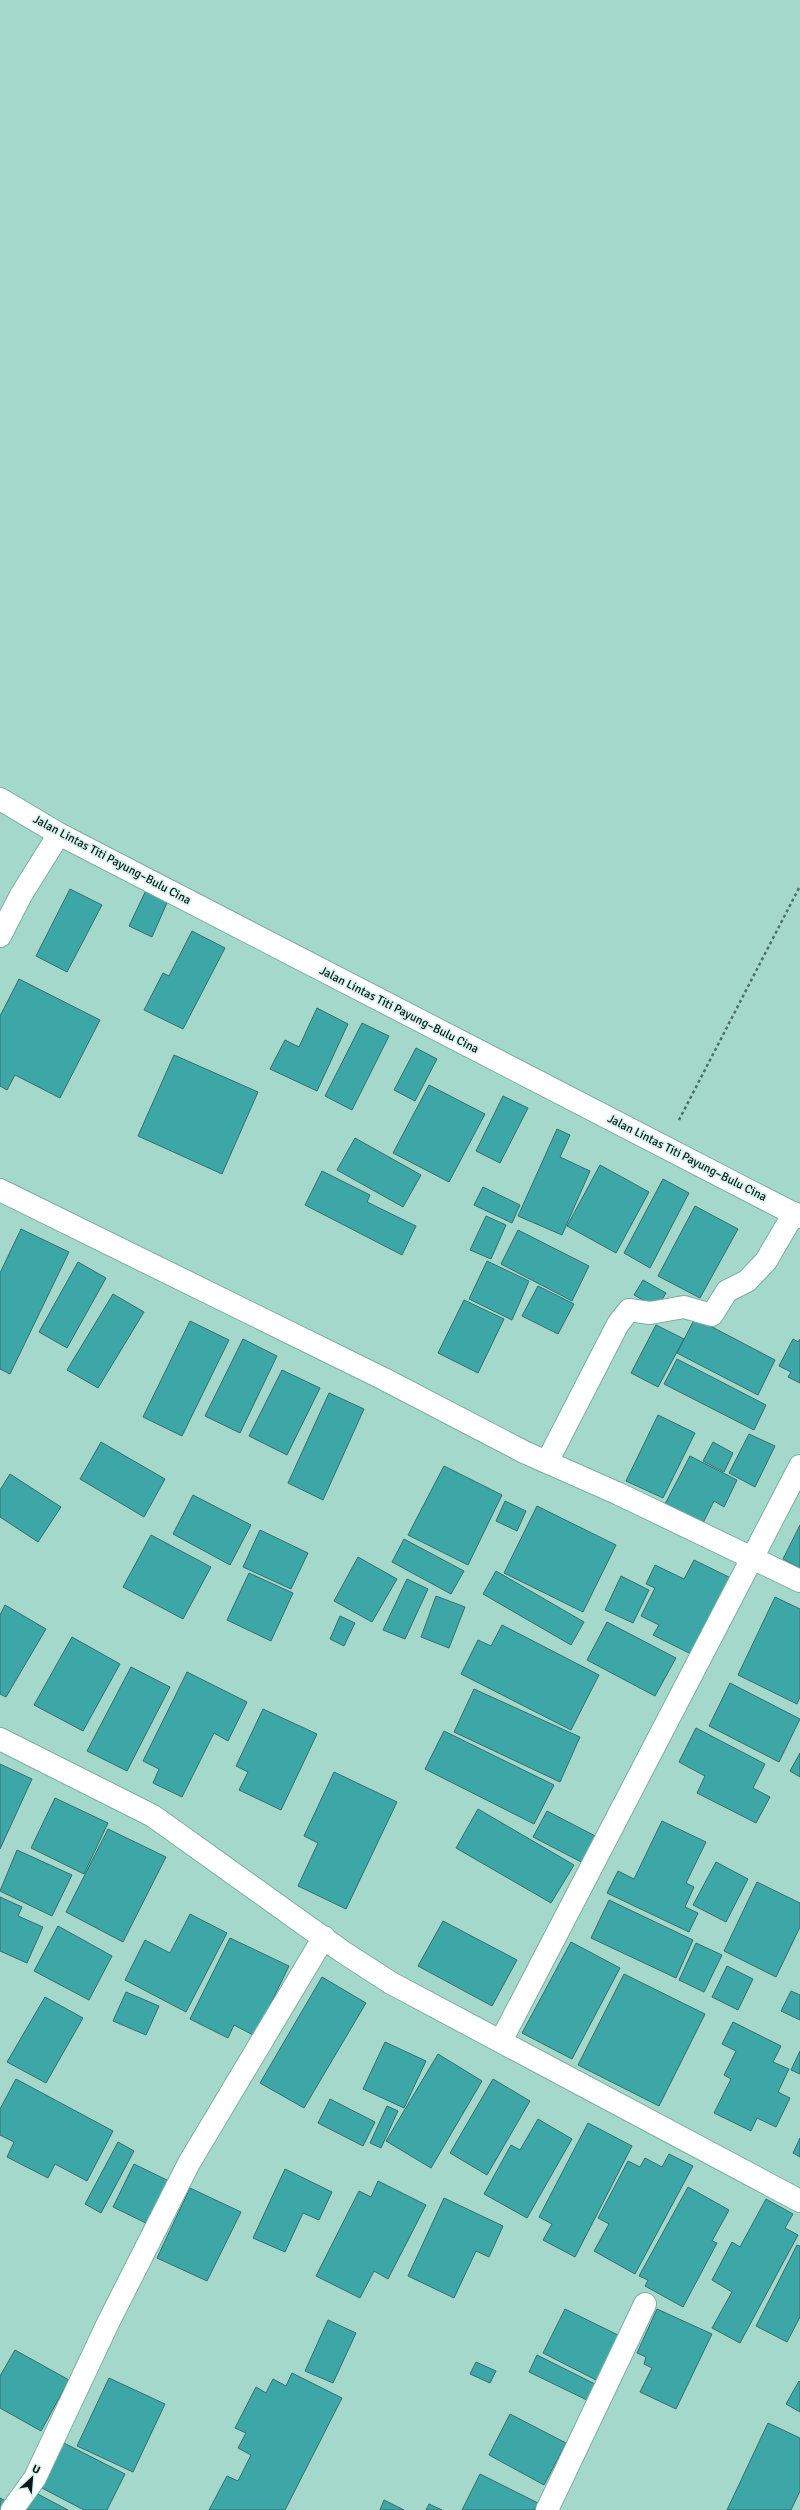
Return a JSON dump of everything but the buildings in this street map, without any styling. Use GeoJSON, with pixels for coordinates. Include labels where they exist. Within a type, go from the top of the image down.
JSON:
{"type":"FeatureCollection","features":[{"type":"Feature","properties":{"kind":"street","name":"Jalan Lintas Titi Payung–Bulu Cina"},"geometry":{"type":"LineString","coordinates":[[0,799],[59,834],[797,1215]]}},
{"type":"Feature","properties":{"kind":"street"},"geometry":{"type":"LineString","coordinates":[[0,936],[22,895],[59,834]]}},
{"type":"Feature","properties":{"kind":"street"},"geometry":{"type":"LineString","coordinates":[[0,1190],[384,1379],[547,1462],[754,1558],[800,1581]]}},
{"type":"Feature","properties":{"kind":"street"},"geometry":{"type":"LineString","coordinates":[[547,1462],[618,1324],[629,1310],[650,1313],[684,1307],[712,1315],[727,1291],[746,1281],[766,1261],[797,1215]]}},
{"type":"Feature","properties":{"kind":"street"},"geometry":{"type":"LineString","coordinates":[[501,2041],[754,1558],[800,1466]]}},
{"type":"Feature","properties":{"kind":"street"},"geometry":{"type":"LineString","coordinates":[[0,1739],[153,1816],[391,1983],[800,2201]]}},
{"type":"Feature","properties":{"kind":"street"},"geometry":{"type":"LineString","coordinates":[[12,2510],[35,2478],[108,2323],[189,2163],[324,1937]]}},
{"type":"Feature","properties":{"kind":"street"},"geometry":{"type":"LineString","coordinates":[[547,2510],[645,2304]]}},
{"type":"Feature","properties":{"kind":"path"},"geometry":{"type":"LineString","coordinates":[[666,1147],[800,886]]}}]}
